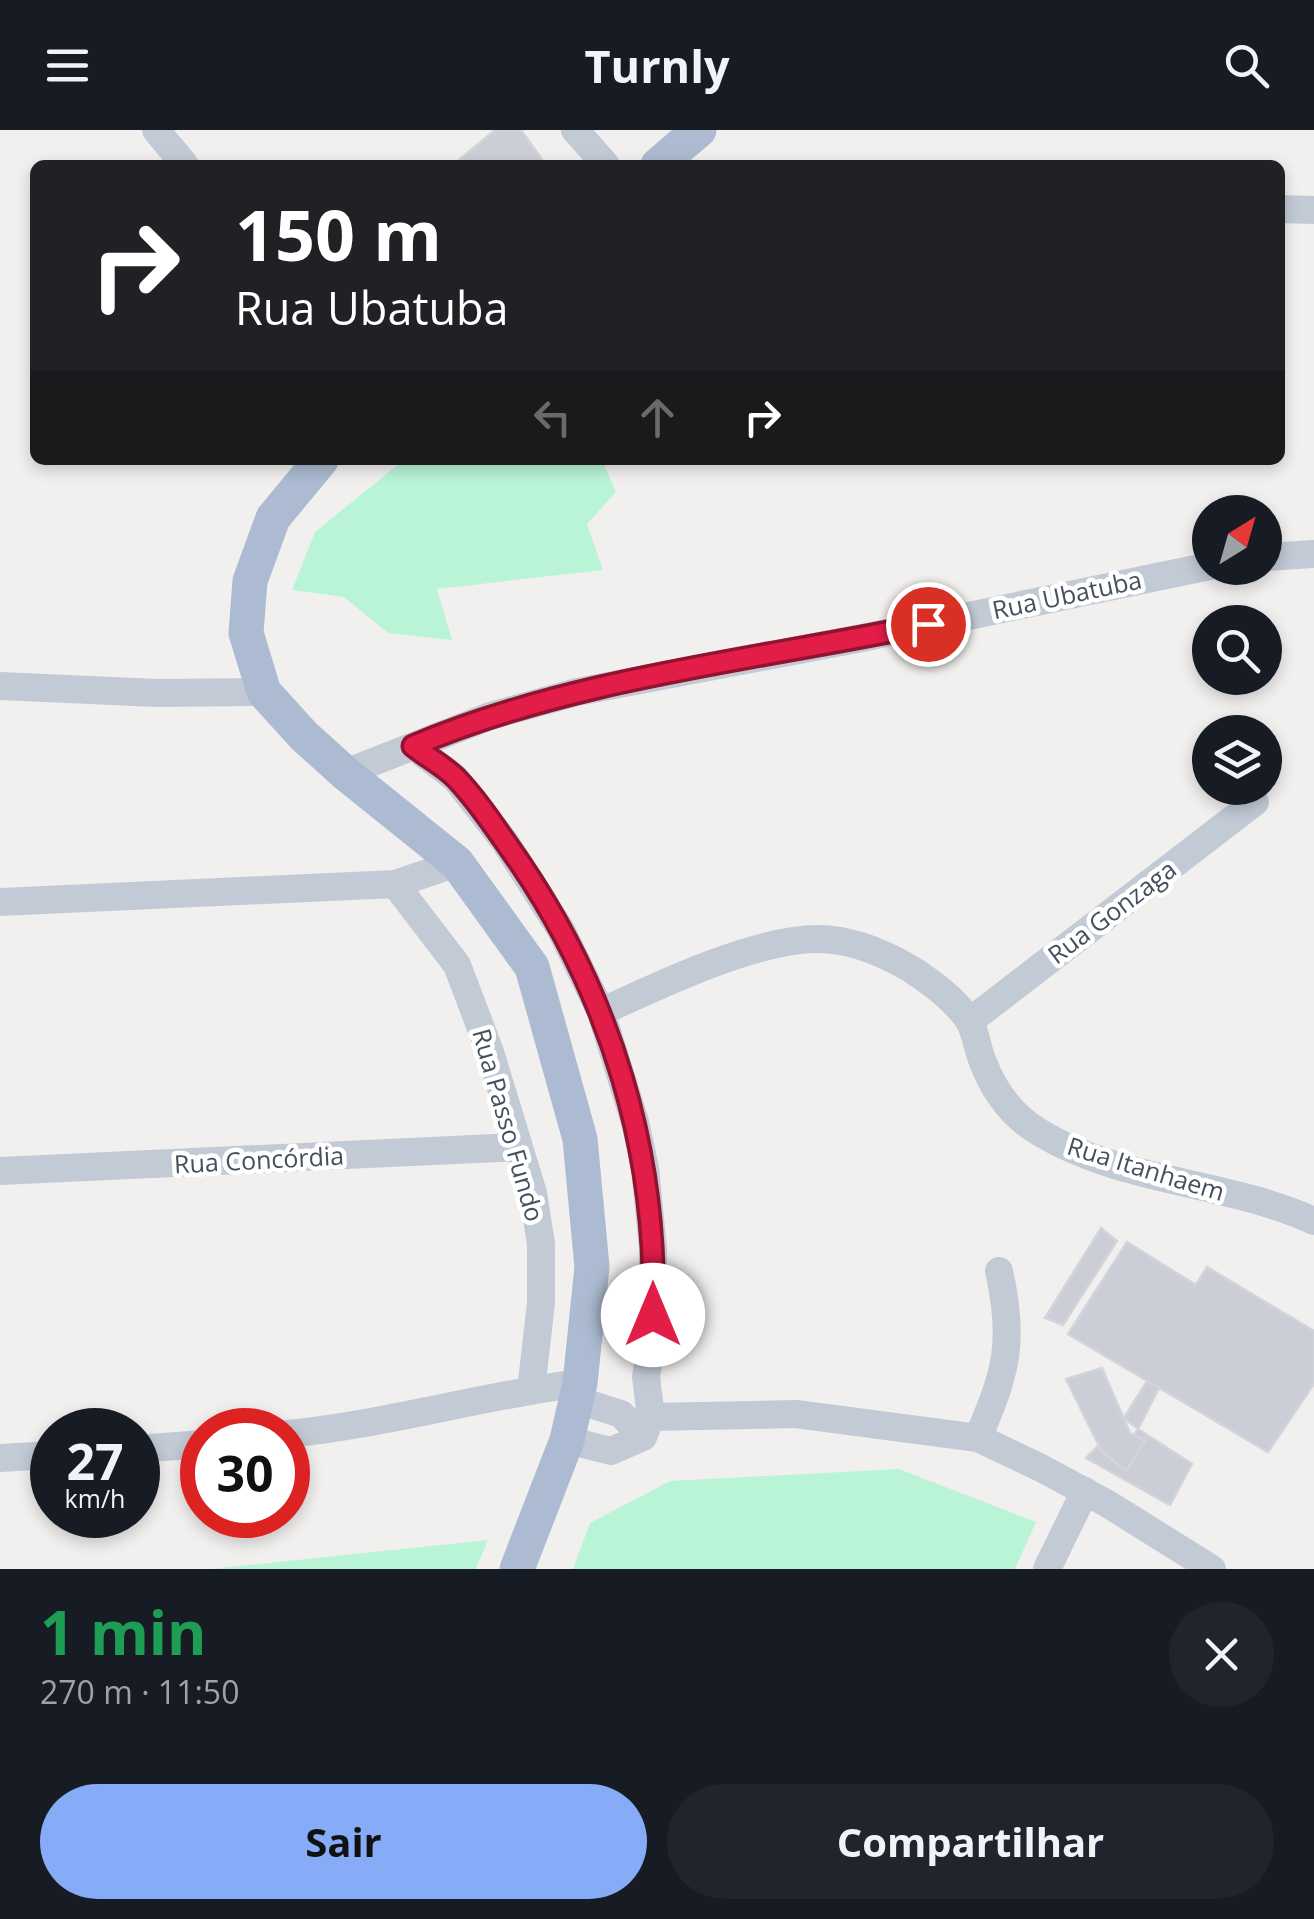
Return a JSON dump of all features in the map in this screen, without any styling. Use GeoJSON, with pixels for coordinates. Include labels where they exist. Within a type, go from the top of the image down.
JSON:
{"type":"FeatureCollection","features":[{"type":"Feature","properties":{"kind":"main road"},"geometry":{"type":"LineString","coordinates":[[664,160],[699,130]]}},
{"type":"Feature","properties":{"kind":"main road"},"geometry":{"type":"LineString","coordinates":[[317,465],[273,518],[250,581],[246,633],[264,692],[344,773],[457,863],[532,967],[580,1138],[592,1266],[578,1391],[567,1440],[517,1569]]}},
{"type":"Feature","properties":{"kind":"street"},"geometry":{"type":"LineString","coordinates":[[156,130],[181,160]]}},
{"type":"Feature","properties":{"kind":"street"},"geometry":{"type":"LineString","coordinates":[[576,130],[602,160]]}},
{"type":"Feature","properties":{"kind":"street"},"geometry":{"type":"LineString","coordinates":[[1285,209],[1314,210]]}},
{"type":"Feature","properties":{"kind":"street"},"geometry":{"type":"LineString","coordinates":[[1282,556],[1314,554]]}},
{"type":"Feature","properties":{"kind":"street","name":"Rua Ubatuba"},"geometry":{"type":"LineString","coordinates":[[344,773],[490,716],[577,692],[1192,570]]}},
{"type":"Feature","properties":{"kind":"street"},"geometry":{"type":"LineString","coordinates":[[0,686],[157,693],[264,692]]}},
{"type":"Feature","properties":{"kind":"street"},"geometry":{"type":"LineString","coordinates":[[413,746],[455,778],[505,842],[561,930],[602,1012],[645,1168],[653,1249],[647,1427]]}},
{"type":"Feature","properties":{"kind":"street","name":"Rua Gonzaga"},"geometry":{"type":"LineString","coordinates":[[970,1021],[1251,805]]}},
{"type":"Feature","properties":{"kind":"street"},"geometry":{"type":"LineString","coordinates":[[0,902],[395,884],[457,863]]}},
{"type":"Feature","properties":{"kind":"street","name":"Rua Passo Fundo"},"geometry":{"type":"LineString","coordinates":[[395,884],[457,965],[490,1052],[533,1193],[541,1244],[541,1303],[531,1390]]}},
{"type":"Feature","properties":{"kind":"street","name":"Rua Itanhaem"},"geometry":{"type":"LineString","coordinates":[[602,1012],[748,953],[816,939],[854,943],[892,958],[938,986],[970,1021],[983,1062],[1000,1096],[1020,1119],[1039,1132],[1108,1162],[1190,1186],[1282,1206],[1314,1221]]}},
{"type":"Feature","properties":{"kind":"street","name":"Rua Concórdia"},"geometry":{"type":"LineString","coordinates":[[0,1172],[518,1147]]}},
{"type":"Feature","properties":{"kind":"street"},"geometry":{"type":"LineString","coordinates":[[978,1438],[1008,1347],[999,1271]]}},
{"type":"Feature","properties":{"kind":"street"},"geometry":{"type":"LineString","coordinates":[[310,1431],[377,1422],[531,1390],[578,1391],[647,1427]]}},
{"type":"Feature","properties":{"kind":"street"},"geometry":{"type":"LineString","coordinates":[[567,1440],[611,1451],[647,1427],[796,1414],[978,1438],[1084,1491],[1212,1569]]}},
{"type":"Feature","properties":{"kind":"street"},"geometry":{"type":"LineString","coordinates":[[0,1458],[30,1456]]}},
{"type":"Feature","properties":{"kind":"street"},"geometry":{"type":"LineString","coordinates":[[1048,1569],[1084,1491]]}},
{"type":"Feature","properties":{"kind":"green space"},"geometry":{"type":"Polygon","coordinates":[[[398,465],[604,465],[616,492],[587,524],[603,570],[437,589],[452,640],[388,633],[344,597],[292,590],[315,532],[398,465]]]}},
{"type":"Feature","properties":{"kind":"green space"},"geometry":{"type":"Polygon","coordinates":[[[899,1469],[1036,1522],[1015,1569],[573,1569],[590,1523],[670,1481],[899,1469]]]}},
{"type":"Feature","properties":{"kind":"green space"},"geometry":{"type":"Polygon","coordinates":[[[488,1540],[476,1569],[211,1569],[488,1540]]]}},
{"type":"Feature","properties":{"kind":"building"},"geometry":{"type":"Polygon","coordinates":[[[495,130],[521,130],[542,160],[459,160],[495,130]]]}},
{"type":"Feature","properties":{"kind":"building"},"geometry":{"type":"Polygon","coordinates":[[[1101,1228],[1117,1241],[1063,1325],[1045,1318],[1101,1228]]]}},
{"type":"Feature","properties":{"kind":"building"},"geometry":{"type":"Polygon","coordinates":[[[1127,1242],[1196,1285],[1207,1267],[1314,1331],[1314,1384],[1268,1452],[1068,1334],[1127,1242]]]}},
{"type":"Feature","properties":{"kind":"building"},"geometry":{"type":"Polygon","coordinates":[[[1102,1368],[1130,1433],[1145,1441],[1126,1471],[1102,1452],[1066,1379],[1102,1368]]]}},
{"type":"Feature","properties":{"kind":"building"},"geometry":{"type":"Polygon","coordinates":[[[1147,1381],[1159,1388],[1138,1429],[1124,1418],[1147,1381]]]}},
{"type":"Feature","properties":{"kind":"building"},"geometry":{"type":"Polygon","coordinates":[[[1138,1429],[1192,1464],[1170,1505],[1086,1458],[1099,1445],[1126,1471],[1145,1441],[1134,1435],[1138,1429]]]}},
{"type":"Feature","properties":{"kind":"route"},"geometry":{"type":"LineString","coordinates":[[653,1315],[653,1249],[645,1168],[602,1012],[561,930],[505,842],[455,778],[413,746],[462,725],[577,692],[928,624]]}}]}
